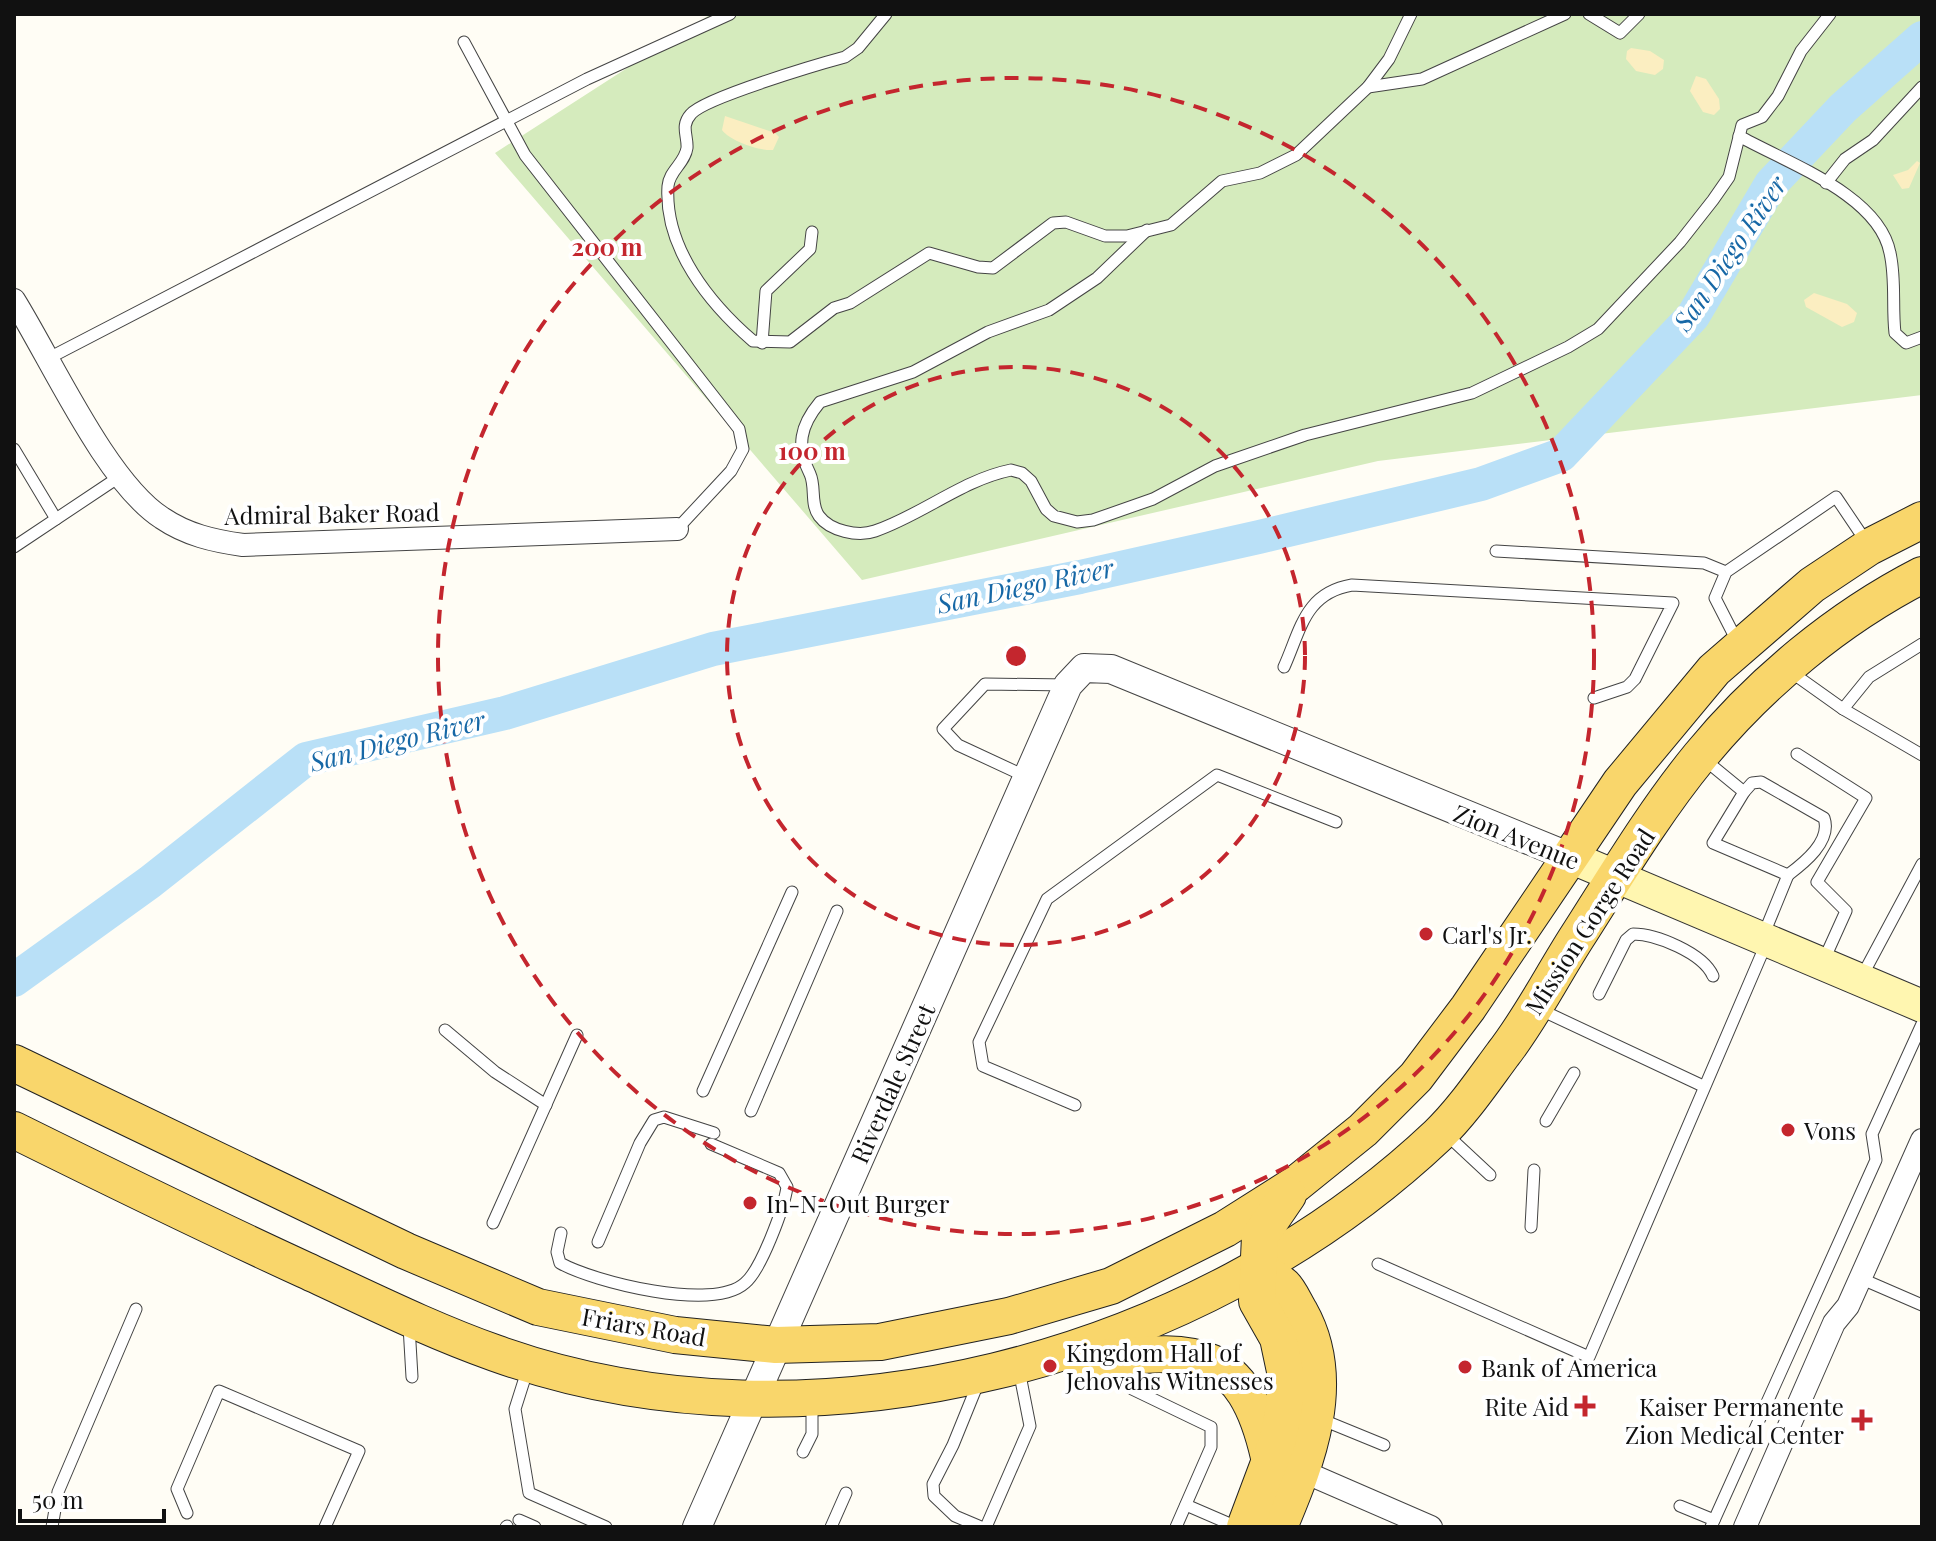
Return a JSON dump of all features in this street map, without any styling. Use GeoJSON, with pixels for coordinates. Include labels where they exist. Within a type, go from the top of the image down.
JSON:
{"type":"FeatureCollection","features":[{"type":"Feature","properties":{"kind":"main road","name":"Mission Gorge Road"},"geometry":{"type":"LineString","coordinates":[[1296,1184],[1363,1130],[1416,1077],[1468,1008],[1620,783],[1667,723],[1739,645],[1812,585],[1869,547],[1922,520]]}},
{"type":"Feature","properties":{"kind":"main road","name":"Mission Gorge Road"},"geometry":{"type":"LineString","coordinates":[[1258,1268],[1319,1231],[1383,1183],[1443,1131],[1508,1049],[1616,876],[1700,756],[1787,668],[1852,616],[1922,575]]}},
{"type":"Feature","properties":{"kind":"main road","name":"Zion Avenue"},"geometry":{"type":"LineString","coordinates":[[1570,857],[1922,1006]]}},
{"type":"Feature","properties":{"kind":"main road","name":"Friars Road"},"geometry":{"type":"LineString","coordinates":[[14,1063],[406,1251],[538,1307],[675,1335],[776,1345],[880,1342],[1009,1316],[1111,1286],[1225,1229],[1296,1184]]}},
{"type":"Feature","properties":{"kind":"main road"},"geometry":{"type":"LineString","coordinates":[[14,1130],[184,1214],[408,1317],[497,1354],[694,1399],[812,1397],[941,1382],[1018,1365],[1152,1322],[1258,1268]]}},
{"type":"Feature","properties":{"kind":"main road"},"geometry":{"type":"LineString","coordinates":[[1279,1527],[1286,1466],[1285,1371],[1278,1338],[1257,1301],[1258,1268],[1260,1236],[1296,1184]]}},
{"type":"Feature","properties":{"kind":"main road"},"geometry":{"type":"LineString","coordinates":[[1111,1286],[1217,1265],[1258,1268],[1285,1286],[1308,1327],[1316,1366],[1317,1418],[1245,1527]]}},
{"type":"Feature","properties":{"kind":"main road"},"geometry":{"type":"LineString","coordinates":[[1018,1365],[1170,1353],[1214,1364],[1240,1384],[1286,1466]]}},
{"type":"Feature","properties":{"kind":"street","name":"Admiral Baker Road"},"geometry":{"type":"LineString","coordinates":[[16,307],[119,477],[160,518],[205,540],[243,545],[677,529]]}},
{"type":"Feature","properties":{"kind":"street","name":"Zion Avenue"},"geometry":{"type":"LineString","coordinates":[[1068,685],[1084,668],[1111,669],[1570,857]]}},
{"type":"Feature","properties":{"kind":"street","name":"Riverdale Street"},"geometry":{"type":"LineString","coordinates":[[697,1527],[1068,685]]}},
{"type":"Feature","properties":{"kind":"street"},"geometry":{"type":"LineString","coordinates":[[1745,1527],[1834,1323],[1848,1306],[1862,1279],[1922,1140]]}},
{"type":"Feature","properties":{"kind":"street"},"geometry":{"type":"LineString","coordinates":[[1286,1466],[1431,1527]]}},
{"type":"Feature","properties":{"kind":"lane"},"geometry":{"type":"LineString","coordinates":[[49,358],[587,79],[730,14]]}},
{"type":"Feature","properties":{"kind":"lane"},"geometry":{"type":"LineString","coordinates":[[886,14],[845,57],[714,102],[692,112],[685,124],[687,147],[669,179],[668,189],[677,240],[707,299],[753,341],[783,343],[798,338],[834,308],[850,303],[929,253],[978,267],[993,268],[1053,223],[1066,222],[1105,236],[1171,225],[1222,181],[1260,173],[1296,155],[1368,87],[1389,59],[1411,14]]}},
{"type":"Feature","properties":{"kind":"lane"},"geometry":{"type":"LineString","coordinates":[[1368,87],[1422,79],[1565,14]]}},
{"type":"Feature","properties":{"kind":"lane"},"geometry":{"type":"LineString","coordinates":[[1589,14],[1620,33],[1639,14]]}},
{"type":"Feature","properties":{"kind":"lane"},"geometry":{"type":"LineString","coordinates":[[1147,230],[1097,278],[1049,310],[988,332],[913,372],[820,402],[801,431],[799,447],[815,484],[814,505],[819,516],[849,532],[874,531],[919,507],[1011,470],[1031,481],[1046,509],[1054,516],[1077,522],[1093,520],[1153,499],[1215,466],[1305,435],[1472,393],[1598,329],[1713,200],[1729,177],[1745,139],[1742,125],[1752,118],[1762,117],[1778,96],[1801,51],[1830,14]]}},
{"type":"Feature","properties":{"kind":"lane"},"geometry":{"type":"LineString","coordinates":[[464,42],[525,155],[739,429],[743,449],[731,471],[677,529]]}},
{"type":"Feature","properties":{"kind":"lane"},"geometry":{"type":"LineString","coordinates":[[1822,181],[1845,159],[1873,140],[1922,87]]}},
{"type":"Feature","properties":{"kind":"lane"},"geometry":{"type":"LineString","coordinates":[[1745,139],[1846,193],[1881,227],[1891,254],[1895,333],[1906,343],[1922,337]]}},
{"type":"Feature","properties":{"kind":"lane"},"geometry":{"type":"LineString","coordinates":[[762,343],[766,291],[810,249],[812,232]]}},
{"type":"Feature","properties":{"kind":"lane"},"geometry":{"type":"LineString","coordinates":[[14,449],[56,519]]}},
{"type":"Feature","properties":{"kind":"lane"},"geometry":{"type":"LineString","coordinates":[[14,547],[119,477]]}},
{"type":"Feature","properties":{"kind":"lane"},"geometry":{"type":"LineString","coordinates":[[1739,645],[1715,598],[1726,572],[1836,497],[1869,547]]}},
{"type":"Feature","properties":{"kind":"lane"},"geometry":{"type":"LineString","coordinates":[[1496,551],[1704,563],[1726,572]]}},
{"type":"Feature","properties":{"kind":"lane"},"geometry":{"type":"LineString","coordinates":[[1284,667],[1313,601],[1342,586],[1673,603],[1635,679],[1627,687],[1594,698]]}},
{"type":"Feature","properties":{"kind":"lane"},"geometry":{"type":"LineString","coordinates":[[1843,709],[1869,677],[1922,644]]}},
{"type":"Feature","properties":{"kind":"lane"},"geometry":{"type":"LineString","coordinates":[[1787,668],[1843,709],[1922,755]]}},
{"type":"Feature","properties":{"kind":"lane"},"geometry":{"type":"LineString","coordinates":[[1027,777],[958,745],[943,729],[985,684],[1068,685]]}},
{"type":"Feature","properties":{"kind":"lane"},"geometry":{"type":"LineString","coordinates":[[1797,754],[1866,798],[1817,882],[1846,911],[1823,963]]}},
{"type":"Feature","properties":{"kind":"lane"},"geometry":{"type":"LineString","coordinates":[[1700,756],[1744,792]]}},
{"type":"Feature","properties":{"kind":"lane"},"geometry":{"type":"LineString","coordinates":[[1075,1105],[983,1066],[979,1042],[1047,899],[1217,775],[1336,822]]}},
{"type":"Feature","properties":{"kind":"lane"},"geometry":{"type":"LineString","coordinates":[[1378,1264],[1589,1357],[1765,938],[1788,875],[1809,860],[1825,832],[1824,818],[1761,782],[1752,783],[1713,843],[1788,875]]}},
{"type":"Feature","properties":{"kind":"lane"},"geometry":{"type":"LineString","coordinates":[[1861,979],[1922,864]]}},
{"type":"Feature","properties":{"kind":"lane"},"geometry":{"type":"LineString","coordinates":[[703,1091],[792,892]]}},
{"type":"Feature","properties":{"kind":"lane"},"geometry":{"type":"LineString","coordinates":[[751,1111],[837,911]]}},
{"type":"Feature","properties":{"kind":"lane"},"geometry":{"type":"LineString","coordinates":[[1599,994],[1626,940],[1633,934],[1645,934],[1678,949],[1702,962],[1713,976]]}},
{"type":"Feature","properties":{"kind":"lane"},"geometry":{"type":"LineString","coordinates":[[1533,1006],[1703,1086]]}},
{"type":"Feature","properties":{"kind":"lane"},"geometry":{"type":"LineString","coordinates":[[1680,1506],[1713,1524],[1876,1160],[1872,1134],[1922,1024]]}},
{"type":"Feature","properties":{"kind":"lane"},"geometry":{"type":"LineString","coordinates":[[445,1030],[495,1072],[546,1105]]}},
{"type":"Feature","properties":{"kind":"lane"},"geometry":{"type":"LineString","coordinates":[[493,1223],[577,1035]]}},
{"type":"Feature","properties":{"kind":"lane"},"geometry":{"type":"LineString","coordinates":[[1546,1121],[1574,1073]]}},
{"type":"Feature","properties":{"kind":"lane"},"geometry":{"type":"LineString","coordinates":[[561,1233],[557,1252],[560,1263],[574,1271],[627,1285],[699,1296],[732,1290],[745,1283],[757,1266],[787,1187],[779,1173],[664,1117],[654,1120],[640,1143],[598,1242]]}},
{"type":"Feature","properties":{"kind":"lane"},"geometry":{"type":"LineString","coordinates":[[1443,1131],[1490,1175]]}},
{"type":"Feature","properties":{"kind":"lane"},"geometry":{"type":"LineString","coordinates":[[1531,1227],[1534,1170]]}},
{"type":"Feature","properties":{"kind":"lane"},"geometry":{"type":"LineString","coordinates":[[1862,1279],[1922,1305]]}},
{"type":"Feature","properties":{"kind":"lane"},"geometry":{"type":"LineString","coordinates":[[52,1527],[58,1492],[136,1309]]}},
{"type":"Feature","properties":{"kind":"lane"},"geometry":{"type":"LineString","coordinates":[[408,1317],[412,1377]]}},
{"type":"Feature","properties":{"kind":"lane"},"geometry":{"type":"LineString","coordinates":[[529,1363],[515,1409],[529,1493],[606,1527]]}},
{"type":"Feature","properties":{"kind":"lane"},"geometry":{"type":"LineString","coordinates":[[982,1373],[953,1445],[933,1484],[934,1496],[955,1516],[984,1527],[1030,1426],[1018,1365]]}},
{"type":"Feature","properties":{"kind":"lane"},"geometry":{"type":"LineString","coordinates":[[1132,1389],[1211,1427],[1211,1447],[1176,1527]]}},
{"type":"Feature","properties":{"kind":"lane"},"geometry":{"type":"LineString","coordinates":[[187,1513],[177,1489],[219,1391],[359,1451],[325,1527]]}},
{"type":"Feature","properties":{"kind":"lane"},"geometry":{"type":"LineString","coordinates":[[803,1452],[812,1434],[812,1397]]}},
{"type":"Feature","properties":{"kind":"lane"},"geometry":{"type":"LineString","coordinates":[[1317,1418],[1384,1445]]}},
{"type":"Feature","properties":{"kind":"lane"},"geometry":{"type":"LineString","coordinates":[[831,1527],[846,1493]]}},
{"type":"Feature","properties":{"kind":"lane"},"geometry":{"type":"LineString","coordinates":[[1186,1505],[1237,1527]]}},
{"type":"Feature","properties":{"kind":"lane"},"geometry":{"type":"LineString","coordinates":[[519,1520],[535,1527]]}},
{"type":"Feature","properties":{"kind":"green space"},"geometry":{"type":"Polygon","coordinates":[[[711,14],[1922,14],[1922,395],[1378,461],[862,580],[495,153],[711,14]]]}},
{"type":"Feature","properties":{"kind":"sand"},"geometry":{"type":"Polygon","coordinates":[[[1631,48],[1650,51],[1664,60],[1663,69],[1655,75],[1636,71],[1626,59],[1627,51],[1631,48]]]}},
{"type":"Feature","properties":{"kind":"sand"},"geometry":{"type":"Polygon","coordinates":[[[1696,76],[1706,79],[1719,99],[1720,109],[1714,115],[1703,112],[1690,91],[1696,76]]]}},
{"type":"Feature","properties":{"kind":"sand"},"geometry":{"type":"Polygon","coordinates":[[[725,116],[775,133],[779,137],[773,150],[760,149],[731,138],[722,130],[725,116]]]}},
{"type":"Feature","properties":{"kind":"sand"},"geometry":{"type":"Polygon","coordinates":[[[1917,161],[1920,163],[1909,188],[1902,189],[1893,175],[1908,170],[1917,161]]]}},
{"type":"Feature","properties":{"kind":"sand"},"geometry":{"type":"Polygon","coordinates":[[[1814,293],[1847,304],[1857,313],[1854,322],[1842,327],[1806,307],[1804,300],[1814,293]]]}},
{"type":"Feature","properties":{"kind":"waterway","name":"San Diego River"},"geometry":{"type":"LineString","coordinates":[[14,980],[150,882],[306,759],[505,713],[713,649],[1080,577],[1259,537],[1481,484],[1561,455],[1693,316],[1771,184],[1843,108],[1922,38]]}},
{"type":"Feature","properties":{"kind":"place","name":"Carl's Jr."},"geometry":{"type":"Point","coordinates":[1426,934]}},
{"type":"Feature","properties":{"kind":"place","name":"Vons"},"geometry":{"type":"Point","coordinates":[1788,1130]}},
{"type":"Feature","properties":{"kind":"place","name":"In-N-Out Burger"},"geometry":{"type":"Point","coordinates":[750,1203]}},
{"type":"Feature","properties":{"kind":"place","name":"Kingdom Hall of Jehovahs Witnesses"},"geometry":{"type":"Point","coordinates":[1050,1366]}},
{"type":"Feature","properties":{"kind":"place","name":"Bank of America"},"geometry":{"type":"Point","coordinates":[1465,1367]}},
{"type":"Feature","properties":{"kind":"place","name":"Rite Aid"},"geometry":{"type":"Point","coordinates":[1585,1406]}},
{"type":"Feature","properties":{"kind":"place","name":"Kaiser Permanente Zion Medical Center"},"geometry":{"type":"Point","coordinates":[1862,1420]}}]}
